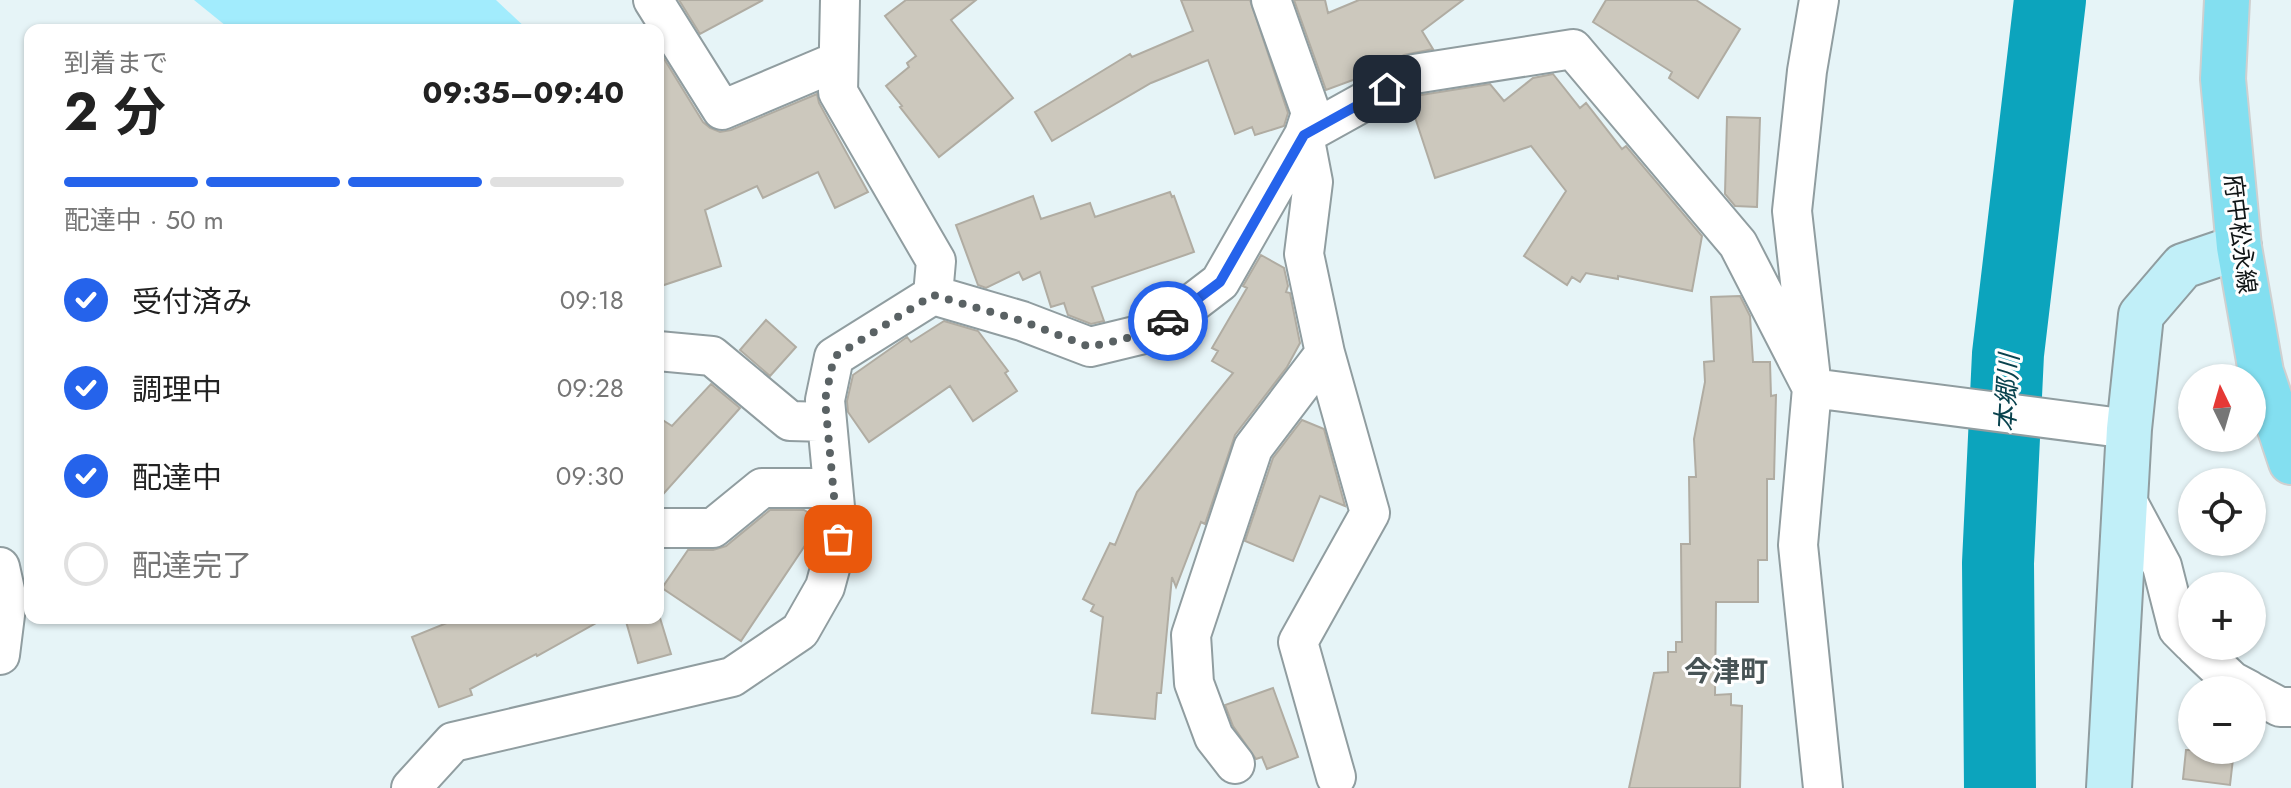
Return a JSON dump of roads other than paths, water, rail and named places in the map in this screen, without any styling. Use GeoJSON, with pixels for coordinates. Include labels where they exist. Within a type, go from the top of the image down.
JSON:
{"type":"FeatureCollection","features":[{"type":"Feature","properties":{"kind":"main road","name":"府中松永線"},"geometry":{"type":"LineString","coordinates":[[2227,0],[2223,79],[2239,247],[2261,372],[2290,453]]}},
{"type":"Feature","properties":{"kind":"street"},"geometry":{"type":"LineString","coordinates":[[653,0],[722,110],[838,61]]}},
{"type":"Feature","properties":{"kind":"street"},"geometry":{"type":"LineString","coordinates":[[840,0],[838,92],[936,261],[933,295]]}},
{"type":"Feature","properties":{"kind":"street"},"geometry":{"type":"LineString","coordinates":[[411,788],[453,742],[732,677],[800,631],[825,587],[838,539],[825,400],[834,357],[933,295],[1022,321],[1090,347],[1156,331],[1220,282],[1304,135],[1311,113],[1271,0]]}},
{"type":"Feature","properties":{"kind":"street"},"geometry":{"type":"LineString","coordinates":[[1819,0],[1807,71],[1792,211],[1812,388],[1798,545],[1823,788]]}},
{"type":"Feature","properties":{"kind":"street"},"geometry":{"type":"LineString","coordinates":[[1304,135],[1414,74],[1573,49],[1738,244],[1812,388]]}},
{"type":"Feature","properties":{"kind":"street"},"geometry":{"type":"LineString","coordinates":[[1304,135],[1313,182],[1304,254],[1325,353],[1370,513],[1298,642],[1336,777]]}},
{"type":"Feature","properties":{"kind":"street"},"geometry":{"type":"LineString","coordinates":[[2109,788],[2125,497],[2110,427],[2141,315],[2183,266],[2239,247]]}},
{"type":"Feature","properties":{"kind":"street"},"geometry":{"type":"LineString","coordinates":[[664,352],[712,356],[790,421],[827,422]]}},
{"type":"Feature","properties":{"kind":"street"},"geometry":{"type":"LineString","coordinates":[[1235,764],[1214,737],[1194,683],[1191,635],[1253,448],[1325,353]]}},
{"type":"Feature","properties":{"kind":"street"},"geometry":{"type":"LineString","coordinates":[[1812,388],[2110,427]]}},
{"type":"Feature","properties":{"kind":"street"},"geometry":{"type":"LineString","coordinates":[[664,528],[713,528],[762,488],[833,488]]}},
{"type":"Feature","properties":{"kind":"street"},"geometry":{"type":"LineString","coordinates":[[2125,497],[2162,566],[2178,629]]}},
{"type":"Feature","properties":{"kind":"street"},"geometry":{"type":"LineString","coordinates":[[0,567],[7,599],[0,655]]}},
{"type":"Feature","properties":{"kind":"street"},"geometry":{"type":"LineString","coordinates":[[2210,660],[2227,676]]}},
{"type":"Feature","properties":{"kind":"street"},"geometry":{"type":"LineString","coordinates":[[2266,700],[2280,707],[2291,707]]}},
{"type":"Feature","properties":{"kind":"waterway","name":"本郷川"},"geometry":{"type":"LineString","coordinates":[[2000,788],[1998,563],[2008,354],[2050,0]]}},
{"type":"Feature","properties":{"kind":"district","name":"今津町"},"geometry":{"type":"Point","coordinates":[1726,671]}}]}
